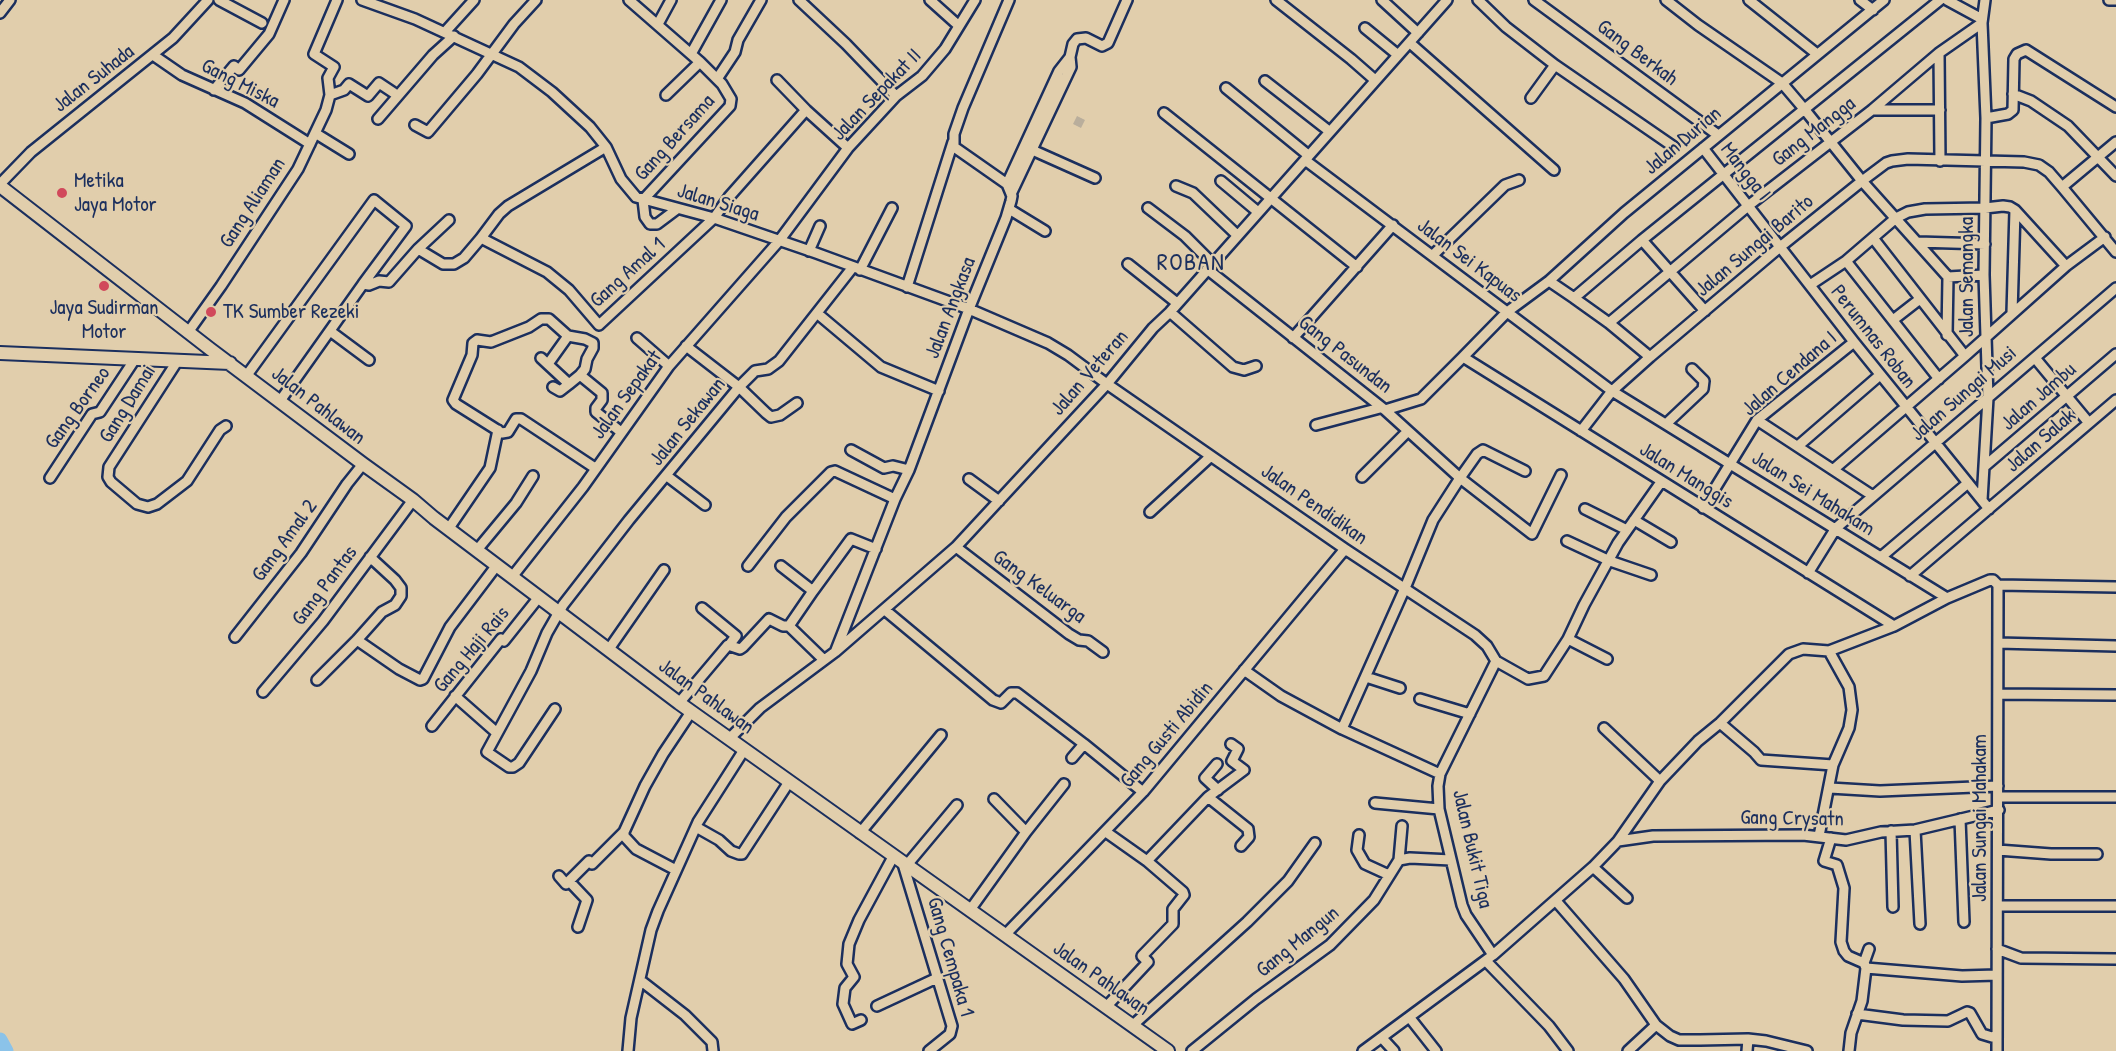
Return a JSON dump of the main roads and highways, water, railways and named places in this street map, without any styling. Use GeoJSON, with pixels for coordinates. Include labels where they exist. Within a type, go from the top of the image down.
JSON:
{"type":"FeatureCollection","features":[{"type":"Feature","properties":{"kind":"main road","name":"Jalan Pahlawan"},"geometry":{"type":"LineString","coordinates":[[0,185],[210,349],[691,712],[1133,1025],[1161,1049]]}},
{"type":"Feature","properties":{"kind":"main road"},"geometry":{"type":"LineString","coordinates":[[178,360],[210,349]]}},
{"type":"Feature","properties":{"kind":"main road"},"geometry":{"type":"LineString","coordinates":[[0,353],[230,363]]}},
{"type":"Feature","properties":{"kind":"waterway"},"geometry":{"type":"LineString","coordinates":[[0,1040],[6,1051]]}},
{"type":"Feature","properties":{"kind":"tunnel"},"geometry":{"type":"LineString","coordinates":[[1077,126],[1081,118]]}},
{"type":"Feature","properties":{"kind":"place","name":"Metika Jaya Motor"},"geometry":{"type":"Point","coordinates":[62,193]}},
{"type":"Feature","properties":{"kind":"place","name":"Jaya Sudirman Motor"},"geometry":{"type":"Point","coordinates":[104,286]}},
{"type":"Feature","properties":{"kind":"place","name":"TK Sumber Rezeki"},"geometry":{"type":"Point","coordinates":[211,312]}},
{"type":"Feature","properties":{"kind":"district","name":"ROBAN"},"geometry":{"type":"Point","coordinates":[1191,264]}}]}
